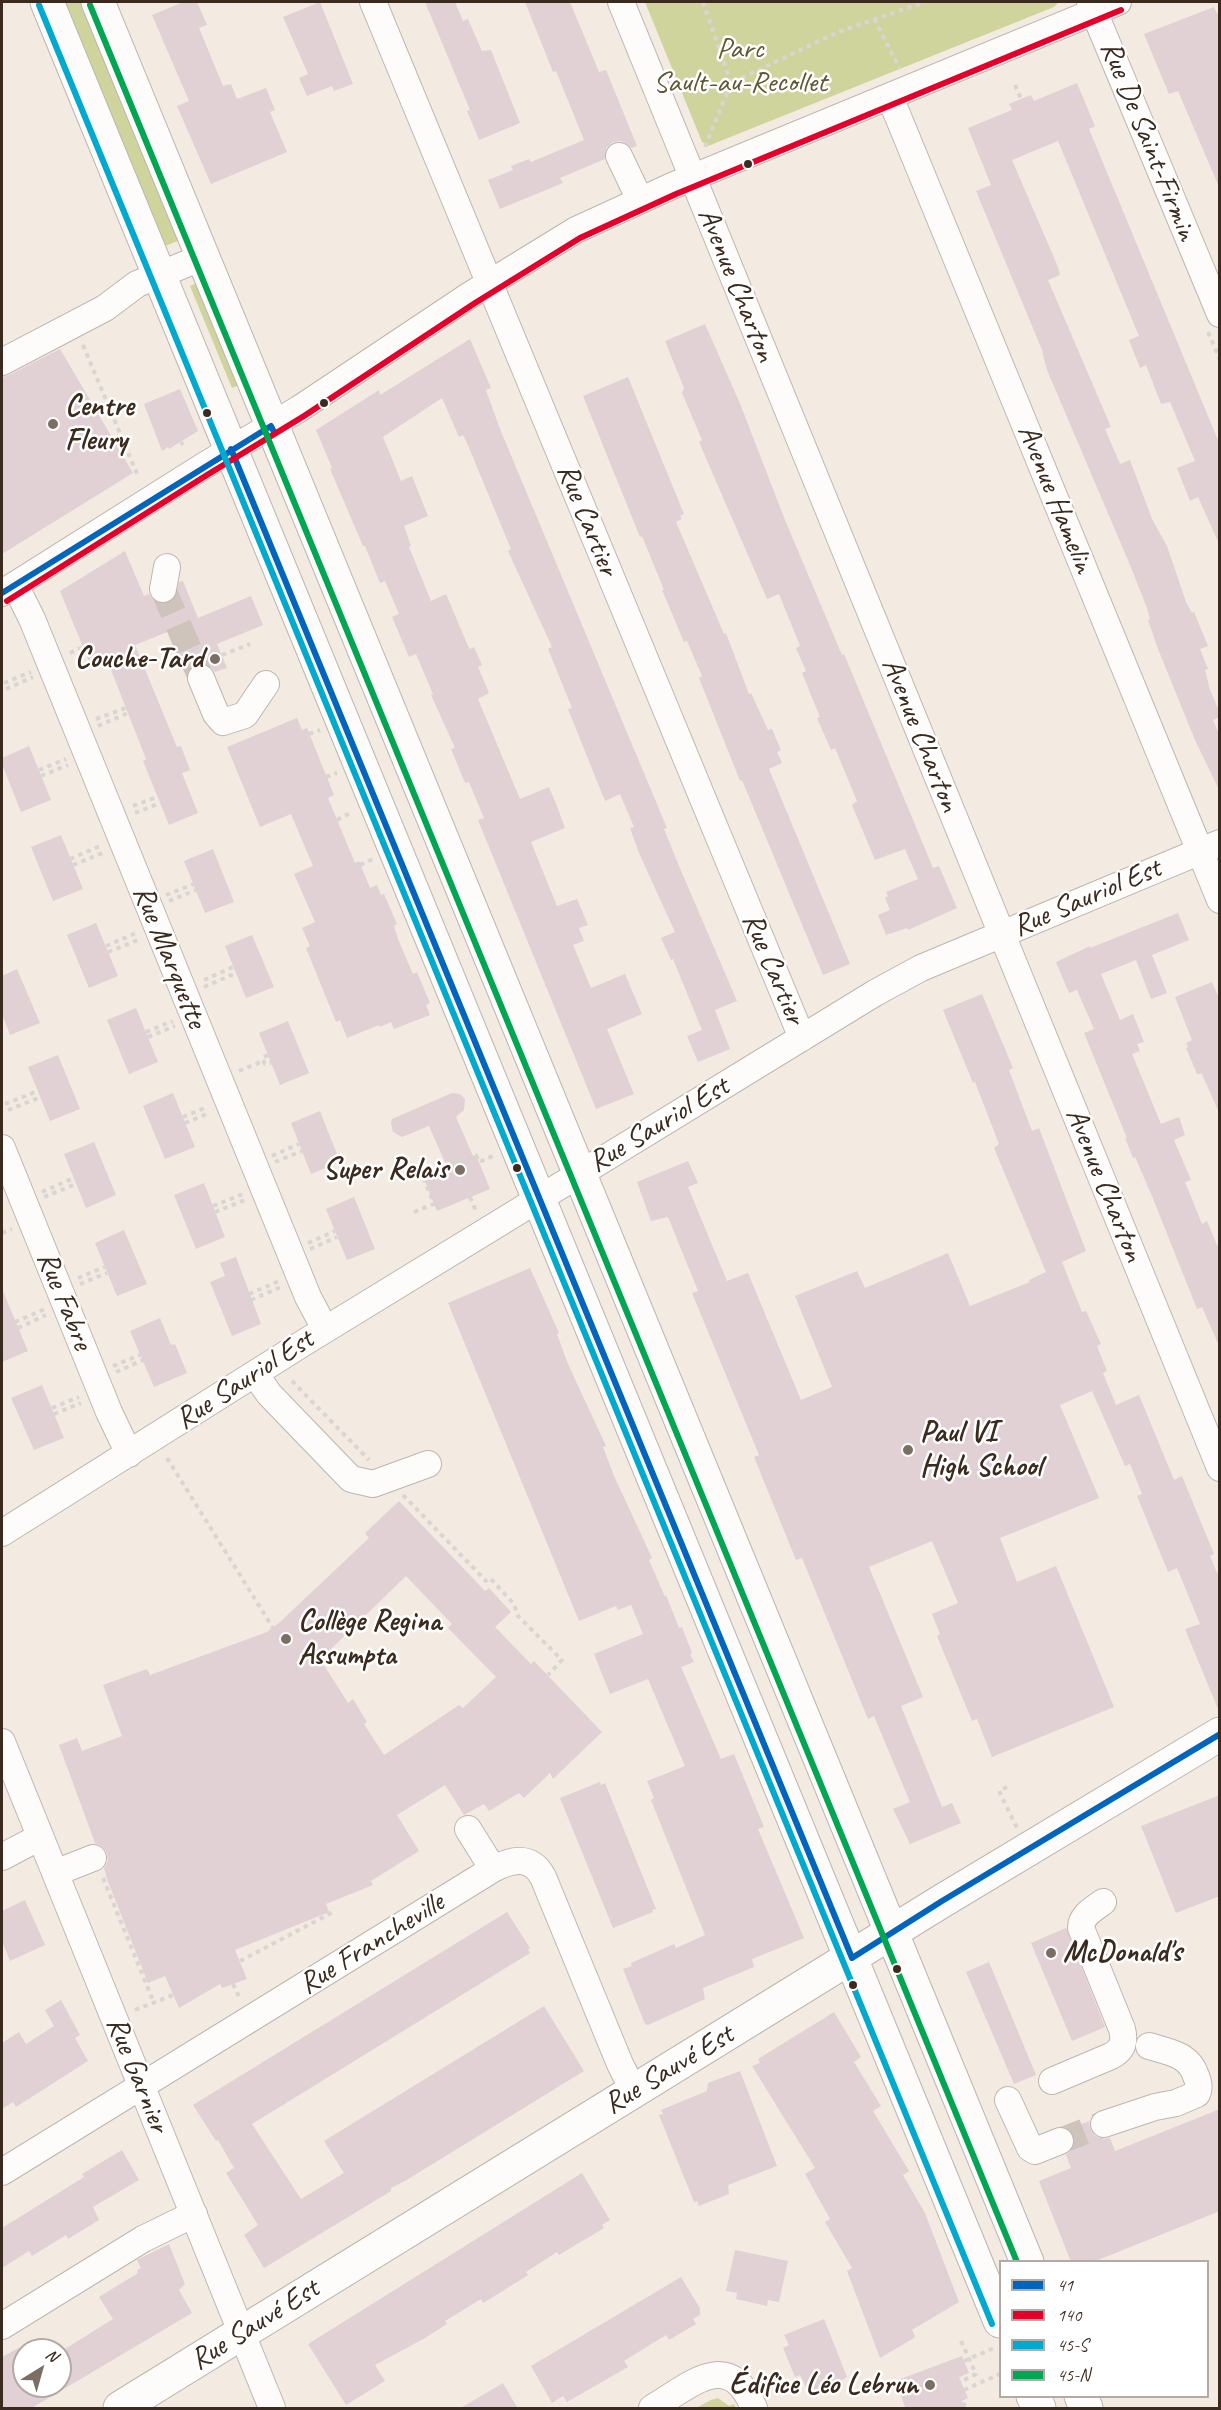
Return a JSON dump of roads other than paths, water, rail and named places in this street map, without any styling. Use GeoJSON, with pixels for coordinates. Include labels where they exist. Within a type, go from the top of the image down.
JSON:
{"type":"FeatureCollection","features":[{"type":"Feature","properties":{"kind":"main road"},"geometry":{"type":"LineString","coordinates":[[47,2],[852,1958],[997,2335]]}},
{"type":"Feature","properties":{"kind":"main road"},"geometry":{"type":"LineString","coordinates":[[98,2],[1026,2260]]}},
{"type":"Feature","properties":{"kind":"main road","name":"Rue Sauvé Est"},"geometry":{"type":"LineString","coordinates":[[120,2409],[892,1932],[1220,1734]]}},
{"type":"Feature","properties":{"kind":"street","name":"Rue Cartier"},"geometry":{"type":"LineString","coordinates":[[373,2],[801,1038]]}},
{"type":"Feature","properties":{"kind":"street","name":"Avenue Charton"},"geometry":{"type":"LineString","coordinates":[[621,2],[1220,1468]]}},
{"type":"Feature","properties":{"kind":"street"},"geometry":{"type":"LineString","coordinates":[[8,589],[271,426],[489,283],[576,230],[640,200],[890,97],[1101,5]]}},
{"type":"Feature","properties":{"kind":"street","name":"Rue De Saint-Firmin"},"geometry":{"type":"LineString","coordinates":[[1101,5],[1220,314]]}},
{"type":"Feature","properties":{"kind":"street","name":"Avenue Hamelin"},"geometry":{"type":"LineString","coordinates":[[890,97],[1209,847],[1220,900]]}},
{"type":"Feature","properties":{"kind":"street"},"geometry":{"type":"LineString","coordinates":[[619,156],[640,200]]}},
{"type":"Feature","properties":{"kind":"street"},"geometry":{"type":"LineString","coordinates":[[2,362],[105,308],[136,284],[203,257]]}},
{"type":"Feature","properties":{"kind":"street","name":"Rue Marquette"},"geometry":{"type":"LineString","coordinates":[[8,589],[32,619],[308,1297],[325,1329]]}},
{"type":"Feature","properties":{"kind":"street"},"geometry":{"type":"LineString","coordinates":[[201,678],[216,714],[223,722],[245,715],[266,684]]}},
{"type":"Feature","properties":{"kind":"street","name":"Rue Sauriol Est"},"geometry":{"type":"LineString","coordinates":[[2,1533],[325,1329],[875,993],[921,968],[1209,847]]}},
{"type":"Feature","properties":{"kind":"street","name":"Rue Fabre"},"geometry":{"type":"LineString","coordinates":[[2,1148],[117,1431],[129,1454]]}},
{"type":"Feature","properties":{"kind":"street"},"geometry":{"type":"LineString","coordinates":[[255,1374],[269,1394],[351,1479],[363,1484],[373,1484],[428,1464]]}},
{"type":"Feature","properties":{"kind":"street","name":"Rue Garnier"},"geometry":{"type":"LineString","coordinates":[[2,1742],[272,2409]]}},
{"type":"Feature","properties":{"kind":"street"},"geometry":{"type":"LineString","coordinates":[[468,1829],[493,1869]]}},
{"type":"Feature","properties":{"kind":"street"},"geometry":{"type":"LineString","coordinates":[[2,1857],[40,1837]]}},
{"type":"Feature","properties":{"kind":"street","name":"Rue Francheville"},"geometry":{"type":"LineString","coordinates":[[2,2172],[493,1869],[510,1861],[521,1860],[532,1864],[541,1872],[620,2064],[634,2092]]}},
{"type":"Feature","properties":{"kind":"street"},"geometry":{"type":"LineString","coordinates":[[55,1873],[96,1863]]}},
{"type":"Feature","properties":{"kind":"street"},"geometry":{"type":"LineString","coordinates":[[1052,2081],[1115,2054],[1123,2044],[1122,2029],[1080,1924],[1103,1902]]}},
{"type":"Feature","properties":{"kind":"street"},"geometry":{"type":"LineString","coordinates":[[1104,2124],[1155,2107],[1176,2103],[1197,2094],[1199,2084],[1191,2064],[1179,2055],[1149,2046]]}},
{"type":"Feature","properties":{"kind":"street"},"geometry":{"type":"LineString","coordinates":[[1008,2100],[1030,2148],[1035,2151],[1060,2141]]}},
{"type":"Feature","properties":{"kind":"street"},"geometry":{"type":"LineString","coordinates":[[2,2326],[142,2239],[194,2214]]}},
{"type":"Feature","properties":{"kind":"street"},"geometry":{"type":"LineString","coordinates":[[652,2409],[701,2379],[713,2375],[732,2378],[742,2385],[751,2402]]}},
{"type":"Feature","properties":{"kind":"tunnel"},"geometry":{"type":"LineString","coordinates":[[163,589],[201,678]]}},
{"type":"Feature","properties":{"kind":"tunnel"},"geometry":{"type":"LineString","coordinates":[[1060,2141],[1104,2124]]}},
{"type":"Feature","properties":{"kind":"place","name":"Centre Fleury"},"geometry":{"type":"Point","coordinates":[53,424]}},
{"type":"Feature","properties":{"kind":"place","name":"Couche-Tard"},"geometry":{"type":"Point","coordinates":[215,659]}},
{"type":"Feature","properties":{"kind":"place","name":"Super Relais"},"geometry":{"type":"Point","coordinates":[460,1170]}},
{"type":"Feature","properties":{"kind":"place","name":"Paul VI High School"},"geometry":{"type":"Point","coordinates":[908,1450]}},
{"type":"Feature","properties":{"kind":"place","name":"Collège Regina Assumpta"},"geometry":{"type":"Point","coordinates":[286,1639]}},
{"type":"Feature","properties":{"kind":"place","name":"McDonald's"},"geometry":{"type":"Point","coordinates":[1051,1953]}},
{"type":"Feature","properties":{"kind":"place","name":"Édifice Léo Lebrun"},"geometry":{"type":"Point","coordinates":[930,2385]}},
{"type":"Feature","properties":{"kind":"park label","name":"Parc Sault-au-Recollet"},"geometry":{"type":"Point","coordinates":[740,66]}}]}
